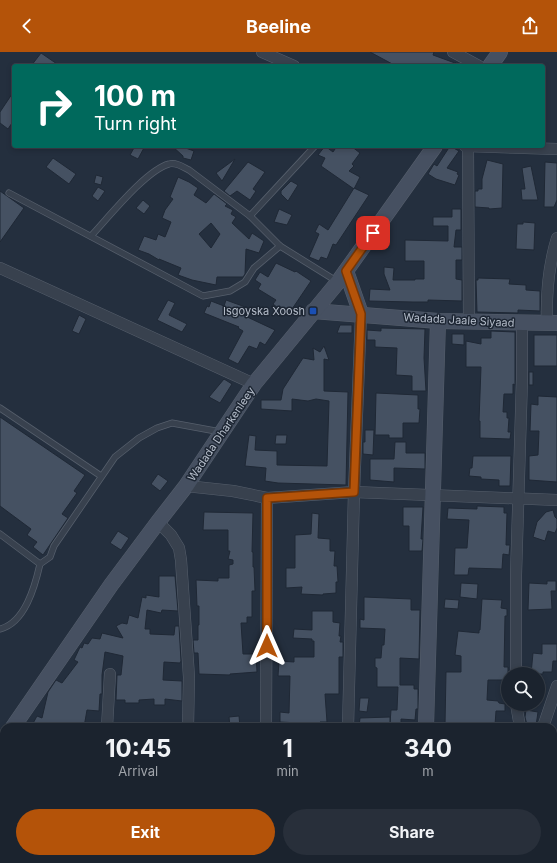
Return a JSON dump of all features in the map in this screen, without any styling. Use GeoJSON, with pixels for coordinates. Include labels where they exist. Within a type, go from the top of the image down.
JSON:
{"type":"FeatureCollection","features":[{"type":"Feature","properties":{"kind":"main road"},"geometry":{"type":"LineString","coordinates":[[491,64],[500,52]]}},
{"type":"Feature","properties":{"kind":"main road","name":"Wadada Dharkenleey"},"geometry":{"type":"LineString","coordinates":[[16,723],[111,585],[186,486],[254,384],[342,277],[434,148]]}},
{"type":"Feature","properties":{"kind":"main road"},"geometry":{"type":"LineString","coordinates":[[342,277],[361,314]]}},
{"type":"Feature","properties":{"kind":"main road","name":"Wadada Jaale Siyaad"},"geometry":{"type":"LineString","coordinates":[[313,311],[438,321],[552,323]]}},
{"type":"Feature","properties":{"kind":"main road"},"geometry":{"type":"LineString","coordinates":[[426,723],[438,321]]}},
{"type":"Feature","properties":{"kind":"street"},"geometry":{"type":"LineString","coordinates":[[262,52],[289,64]]}},
{"type":"Feature","properties":{"kind":"street"},"geometry":{"type":"LineString","coordinates":[[453,52],[475,64]]}},
{"type":"Feature","properties":{"kind":"street"},"geometry":{"type":"LineString","coordinates":[[466,148],[469,322]]}},
{"type":"Feature","properties":{"kind":"street"},"geometry":{"type":"LineString","coordinates":[[527,148],[557,149]]}},
{"type":"Feature","properties":{"kind":"street"},"geometry":{"type":"LineString","coordinates":[[552,323],[546,303],[548,270],[557,238]]}},
{"type":"Feature","properties":{"kind":"street"},"geometry":{"type":"LineString","coordinates":[[0,268],[254,384]]}},
{"type":"Feature","properties":{"kind":"street"},"geometry":{"type":"LineString","coordinates":[[348,723],[354,492],[361,314]]}},
{"type":"Feature","properties":{"kind":"street"},"geometry":{"type":"LineString","coordinates":[[516,667],[516,575],[522,379],[522,323]]}},
{"type":"Feature","properties":{"kind":"street"},"geometry":{"type":"LineString","coordinates":[[186,486],[233,491],[267,498],[354,492],[557,500]]}},
{"type":"Feature","properties":{"kind":"street"},"geometry":{"type":"LineString","coordinates":[[266,723],[267,498]]}},
{"type":"Feature","properties":{"kind":"street"},"geometry":{"type":"LineString","coordinates":[[158,522],[171,535],[179,548],[180,554],[189,677],[188,723]]}},
{"type":"Feature","properties":{"kind":"street"},"geometry":{"type":"LineString","coordinates":[[107,723],[110,674]]}},
{"type":"Feature","properties":{"kind":"street"},"geometry":{"type":"LineString","coordinates":[[544,723],[557,686]]}},
{"type":"Feature","properties":{"kind":"street"},"geometry":{"type":"LineString","coordinates":[[517,711],[519,723]]}},
{"type":"Feature","properties":{"kind":"lane"},"geometry":{"type":"LineString","coordinates":[[250,216],[312,148]]}},
{"type":"Feature","properties":{"kind":"lane"},"geometry":{"type":"LineString","coordinates":[[91,236],[151,174],[169,164],[178,164],[189,170],[250,216],[280,246],[342,277]]}},
{"type":"Feature","properties":{"kind":"lane"},"geometry":{"type":"LineString","coordinates":[[9,193],[203,296],[230,291],[245,282],[254,268],[280,246]]}},
{"type":"Feature","properties":{"kind":"lane"},"geometry":{"type":"LineString","coordinates":[[0,408],[101,476]]}},
{"type":"Feature","properties":{"kind":"lane"},"geometry":{"type":"LineString","coordinates":[[0,629],[19,619],[35,586],[40,564],[50,557],[54,546],[101,476],[123,449],[157,428],[172,423],[223,432]]}},
{"type":"Feature","properties":{"kind":"lane"},"geometry":{"type":"LineString","coordinates":[[0,534],[40,564]]}},
{"type":"Feature","properties":{"kind":"building"},"geometry":{"type":"Polygon","coordinates":[[[370,52],[434,52],[433,55],[460,64],[392,64],[370,52]]]}},
{"type":"Feature","properties":{"kind":"building"},"geometry":{"type":"Polygon","coordinates":[[[41,53],[57,64],[33,64],[41,53]]]}},
{"type":"Feature","properties":{"kind":"building"},"geometry":{"type":"Polygon","coordinates":[[[12,94],[12,123],[8,129],[0,123],[0,112],[12,94]]]}},
{"type":"Feature","properties":{"kind":"building"},"geometry":{"type":"Polygon","coordinates":[[[134,148],[144,148],[138,159],[130,155],[134,148]]]}},
{"type":"Feature","properties":{"kind":"building"},"geometry":{"type":"Polygon","coordinates":[[[174,148],[186,148],[194,151],[191,160],[183,158],[183,156],[174,148]]]}},
{"type":"Feature","properties":{"kind":"building"},"geometry":{"type":"Polygon","coordinates":[[[323,148],[328,148],[333,152],[336,148],[354,148],[360,153],[352,164],[354,166],[349,171],[360,177],[354,189],[321,166],[325,158],[318,155],[323,148]]]}},
{"type":"Feature","properties":{"kind":"building"},"geometry":{"type":"Polygon","coordinates":[[[449,148],[454,148],[459,151],[447,168],[458,172],[457,174],[459,175],[455,185],[436,179],[428,174],[434,164],[437,166],[449,148]]]}},
{"type":"Feature","properties":{"kind":"building"},"geometry":{"type":"Polygon","coordinates":[[[53,158],[76,174],[69,184],[46,167],[53,158]]]}},
{"type":"Feature","properties":{"kind":"building"},"geometry":{"type":"Polygon","coordinates":[[[235,159],[222,181],[216,173],[235,159]]]}},
{"type":"Feature","properties":{"kind":"building"},"geometry":{"type":"Polygon","coordinates":[[[487,160],[503,164],[502,208],[489,209],[475,207],[475,191],[482,189],[482,179],[487,160]]]}},
{"type":"Feature","properties":{"kind":"building"},"geometry":{"type":"Polygon","coordinates":[[[248,162],[265,172],[253,189],[256,191],[250,200],[237,191],[230,196],[224,191],[248,162]]]}},
{"type":"Feature","properties":{"kind":"building"},"geometry":{"type":"Polygon","coordinates":[[[545,162],[557,163],[557,200],[554,207],[544,207],[545,162]]]}},
{"type":"Feature","properties":{"kind":"building"},"geometry":{"type":"Polygon","coordinates":[[[531,166],[538,200],[522,200],[521,189],[525,189],[522,168],[531,166]]]}},
{"type":"Feature","properties":{"kind":"building"},"geometry":{"type":"Polygon","coordinates":[[[96,175],[103,177],[101,185],[94,183],[96,175]]]}},
{"type":"Feature","properties":{"kind":"building"},"geometry":{"type":"Polygon","coordinates":[[[178,177],[189,182],[198,188],[194,195],[206,203],[214,194],[227,204],[225,206],[233,210],[231,214],[236,217],[232,223],[249,239],[252,233],[264,241],[259,253],[246,249],[245,274],[243,277],[217,277],[216,285],[192,280],[178,275],[181,268],[138,250],[144,236],[156,240],[158,234],[165,237],[171,222],[162,218],[165,210],[173,199],[170,197],[178,177]],[[211,223],[199,234],[211,248],[220,234],[211,223]]]}},
{"type":"Feature","properties":{"kind":"building"},"geometry":{"type":"Polygon","coordinates":[[[291,181],[298,185],[288,201],[281,194],[281,191],[291,181]]]}},
{"type":"Feature","properties":{"kind":"building"},"geometry":{"type":"Polygon","coordinates":[[[98,187],[105,191],[98,201],[92,196],[98,187]]]}},
{"type":"Feature","properties":{"kind":"building"},"geometry":{"type":"Polygon","coordinates":[[[354,188],[369,195],[336,245],[333,244],[327,259],[321,257],[319,261],[309,257],[319,234],[315,232],[319,224],[328,230],[354,188]]]}},
{"type":"Feature","properties":{"kind":"building"},"geometry":{"type":"Polygon","coordinates":[[[0,191],[24,208],[0,242],[0,191]]]}},
{"type":"Feature","properties":{"kind":"building"},"geometry":{"type":"Polygon","coordinates":[[[143,200],[150,206],[144,214],[136,208],[143,200]]]}},
{"type":"Feature","properties":{"kind":"building"},"geometry":{"type":"Polygon","coordinates":[[[279,209],[292,215],[287,225],[274,222],[279,209]]]}},
{"type":"Feature","properties":{"kind":"building"},"geometry":{"type":"Polygon","coordinates":[[[452,209],[461,209],[461,230],[456,230],[454,247],[462,247],[462,260],[456,260],[456,279],[462,280],[462,301],[369,301],[370,289],[390,290],[384,274],[384,267],[394,268],[393,280],[424,279],[424,261],[405,261],[405,240],[448,241],[448,226],[433,226],[433,217],[452,217],[452,209]]]}},
{"type":"Feature","properties":{"kind":"building"},"geometry":{"type":"Polygon","coordinates":[[[523,222],[535,223],[534,250],[516,249],[517,224],[523,224],[523,222]]]}},
{"type":"Feature","properties":{"kind":"building"},"geometry":{"type":"Polygon","coordinates":[[[276,263],[295,272],[296,271],[311,281],[288,315],[285,313],[282,317],[275,312],[278,308],[273,304],[276,300],[258,289],[261,284],[255,280],[260,272],[268,277],[276,263]]]}},
{"type":"Feature","properties":{"kind":"building"},"geometry":{"type":"Polygon","coordinates":[[[478,278],[510,279],[509,284],[526,285],[526,290],[540,291],[540,311],[518,310],[518,313],[477,312],[476,280],[478,280],[478,278]]]}},
{"type":"Feature","properties":{"kind":"building"},"geometry":{"type":"Polygon","coordinates":[[[168,300],[175,303],[169,315],[187,324],[182,332],[157,320],[168,300]]]}},
{"type":"Feature","properties":{"kind":"building"},"geometry":{"type":"Polygon","coordinates":[[[226,300],[248,308],[243,315],[275,330],[265,345],[260,342],[257,349],[249,346],[238,364],[228,359],[243,331],[238,328],[239,327],[204,313],[207,306],[209,307],[211,301],[224,306],[226,300]]]}},
{"type":"Feature","properties":{"kind":"building"},"geometry":{"type":"Polygon","coordinates":[[[79,315],[86,319],[79,334],[72,331],[79,315]]]}},
{"type":"Feature","properties":{"kind":"building"},"geometry":{"type":"Polygon","coordinates":[[[340,325],[352,325],[352,333],[337,333],[340,325]]]}},
{"type":"Feature","properties":{"kind":"building"},"geometry":{"type":"Polygon","coordinates":[[[381,328],[425,329],[424,358],[426,391],[412,391],[412,376],[396,375],[397,348],[375,347],[375,340],[367,340],[367,330],[381,331],[381,328]]]}},
{"type":"Feature","properties":{"kind":"building"},"geometry":{"type":"Polygon","coordinates":[[[491,331],[515,332],[515,385],[513,384],[513,394],[504,394],[503,412],[507,412],[507,418],[509,418],[508,432],[511,432],[510,439],[480,438],[479,421],[481,367],[466,367],[466,341],[481,344],[481,338],[491,338],[491,331]]]}},
{"type":"Feature","properties":{"kind":"building"},"geometry":{"type":"Polygon","coordinates":[[[452,334],[464,334],[464,345],[452,344],[452,334]]]}},
{"type":"Feature","properties":{"kind":"building"},"geometry":{"type":"Polygon","coordinates":[[[534,335],[557,335],[557,366],[534,366],[534,335]]]}},
{"type":"Feature","properties":{"kind":"building"},"geometry":{"type":"Polygon","coordinates":[[[324,346],[329,360],[324,359],[324,391],[348,392],[346,485],[278,483],[265,481],[266,468],[245,466],[249,435],[256,436],[255,450],[277,451],[277,465],[327,466],[329,401],[316,399],[308,401],[292,399],[292,411],[261,409],[261,400],[281,400],[283,389],[303,358],[314,360],[313,348],[320,352],[324,346]]]}},
{"type":"Feature","properties":{"kind":"building"},"geometry":{"type":"Polygon","coordinates":[[[529,372],[533,372],[533,385],[529,385],[529,372]]]}},
{"type":"Feature","properties":{"kind":"building"},"geometry":{"type":"Polygon","coordinates":[[[224,379],[232,384],[220,403],[209,397],[224,379]]]}},
{"type":"Feature","properties":{"kind":"building"},"geometry":{"type":"Polygon","coordinates":[[[376,393],[418,395],[418,409],[420,409],[419,423],[403,423],[403,438],[389,438],[389,435],[375,435],[376,393]]]}},
{"type":"Feature","properties":{"kind":"building"},"geometry":{"type":"Polygon","coordinates":[[[538,396],[557,397],[557,482],[529,480],[529,456],[538,455],[539,431],[530,431],[531,404],[538,405],[538,396]]]}},
{"type":"Feature","properties":{"kind":"building"},"geometry":{"type":"Polygon","coordinates":[[[0,417],[85,475],[74,491],[77,493],[62,514],[68,518],[43,555],[33,547],[37,542],[27,535],[31,529],[0,506],[0,417]]]}},
{"type":"Feature","properties":{"kind":"building"},"geometry":{"type":"Polygon","coordinates":[[[365,430],[374,430],[373,455],[363,454],[365,430]]]}},
{"type":"Feature","properties":{"kind":"building"},"geometry":{"type":"Polygon","coordinates":[[[276,435],[287,435],[286,444],[275,444],[276,435]]]}},
{"type":"Feature","properties":{"kind":"building"},"geometry":{"type":"Polygon","coordinates":[[[395,442],[406,442],[406,453],[425,453],[425,469],[394,468],[394,482],[370,480],[370,459],[394,459],[395,442]]]}},
{"type":"Feature","properties":{"kind":"building"},"geometry":{"type":"Polygon","coordinates":[[[473,456],[511,456],[510,486],[499,486],[499,480],[481,479],[481,477],[469,476],[470,468],[472,468],[473,456]]]}},
{"type":"Feature","properties":{"kind":"building"},"geometry":{"type":"Polygon","coordinates":[[[158,474],[168,481],[160,491],[151,484],[158,474]]]}},
{"type":"Feature","properties":{"kind":"building"},"geometry":{"type":"Polygon","coordinates":[[[477,506],[504,507],[504,513],[507,513],[506,545],[510,545],[509,555],[503,554],[502,569],[469,568],[468,575],[454,575],[455,548],[467,548],[469,520],[447,519],[448,508],[477,509],[477,506]]]}},
{"type":"Feature","properties":{"kind":"building"},"geometry":{"type":"Polygon","coordinates":[[[403,507],[423,507],[421,539],[423,539],[422,551],[409,551],[409,526],[403,526],[403,507]]]}},
{"type":"Feature","properties":{"kind":"building"},"geometry":{"type":"Polygon","coordinates":[[[553,510],[557,519],[557,528],[555,533],[548,531],[545,541],[533,537],[537,522],[546,512],[553,510]]]}},
{"type":"Feature","properties":{"kind":"building"},"geometry":{"type":"Polygon","coordinates":[[[204,512],[253,513],[252,552],[255,591],[252,591],[252,617],[247,617],[247,623],[241,623],[243,654],[256,654],[257,672],[230,675],[199,674],[198,653],[194,653],[193,640],[198,640],[199,625],[199,606],[197,606],[196,580],[218,581],[218,578],[229,578],[229,565],[233,564],[233,560],[228,559],[230,551],[228,551],[228,530],[203,530],[204,512]]]}},
{"type":"Feature","properties":{"kind":"building"},"geometry":{"type":"Polygon","coordinates":[[[312,513],[319,514],[318,538],[330,539],[330,551],[335,551],[334,566],[337,566],[338,582],[336,582],[336,593],[323,595],[301,594],[302,587],[286,588],[286,568],[295,568],[295,535],[311,534],[312,513]]]}},
{"type":"Feature","properties":{"kind":"building"},"geometry":{"type":"Polygon","coordinates":[[[118,531],[129,538],[121,550],[110,543],[118,531]]]}},
{"type":"Feature","properties":{"kind":"building"},"geometry":{"type":"Polygon","coordinates":[[[159,576],[175,576],[178,611],[162,610],[161,613],[147,610],[145,629],[150,629],[150,634],[174,635],[175,626],[179,626],[181,661],[180,663],[164,662],[163,680],[182,681],[182,701],[165,699],[165,705],[154,705],[154,699],[139,700],[139,703],[125,703],[125,700],[116,700],[117,675],[121,675],[123,656],[105,652],[102,675],[102,694],[100,694],[99,711],[87,710],[85,723],[33,723],[37,716],[42,718],[48,692],[56,680],[62,683],[78,662],[74,660],[80,647],[82,648],[84,643],[88,644],[92,638],[100,639],[102,633],[123,638],[116,626],[122,623],[127,624],[129,615],[138,618],[142,597],[146,598],[146,595],[159,597],[159,576]]]}},
{"type":"Feature","properties":{"kind":"building"},"geometry":{"type":"Polygon","coordinates":[[[547,581],[556,581],[556,591],[551,591],[552,609],[528,610],[529,583],[547,584],[547,581]]]}},
{"type":"Feature","properties":{"kind":"building"},"geometry":{"type":"Polygon","coordinates":[[[461,583],[478,584],[477,599],[460,597],[461,583]]]}},
{"type":"Feature","properties":{"kind":"building"},"geometry":{"type":"Polygon","coordinates":[[[364,597],[411,599],[411,610],[420,610],[419,659],[400,658],[400,685],[414,685],[414,689],[418,689],[418,709],[416,709],[415,720],[401,719],[401,723],[390,723],[391,710],[397,710],[398,687],[377,687],[377,668],[375,667],[375,658],[381,658],[385,629],[360,628],[360,619],[364,620],[364,597]]]}},
{"type":"Feature","properties":{"kind":"building"},"geometry":{"type":"Polygon","coordinates":[[[445,599],[459,600],[458,609],[444,608],[445,599]]]}},
{"type":"Feature","properties":{"kind":"building"},"geometry":{"type":"Polygon","coordinates":[[[482,599],[502,600],[501,608],[507,609],[507,616],[505,616],[504,667],[501,667],[501,680],[488,680],[487,700],[498,701],[501,703],[501,711],[496,711],[495,723],[445,723],[446,672],[461,672],[461,656],[455,655],[458,631],[479,633],[482,599]]]}},
{"type":"Feature","properties":{"kind":"building"},"geometry":{"type":"Polygon","coordinates":[[[312,611],[333,611],[333,622],[340,623],[339,636],[341,636],[340,642],[343,642],[343,657],[339,657],[339,694],[325,694],[327,722],[280,722],[280,712],[289,713],[290,676],[278,676],[279,661],[294,662],[294,657],[314,657],[314,641],[312,641],[312,639],[293,638],[294,629],[312,630],[312,611]]]}},
{"type":"Feature","properties":{"kind":"building"},"geometry":{"type":"Polygon","coordinates":[[[542,644],[557,644],[557,661],[553,661],[552,672],[545,672],[545,667],[532,667],[533,653],[542,654],[542,644]]]}},
{"type":"Feature","properties":{"kind":"building"},"geometry":{"type":"Polygon","coordinates":[[[360,698],[369,698],[367,712],[359,711],[360,698]]]}},
{"type":"Feature","properties":{"kind":"building"},"geometry":{"type":"Polygon","coordinates":[[[526,711],[538,712],[536,723],[526,723],[526,711]]]}},
{"type":"Feature","properties":{"kind":"building"},"geometry":{"type":"Polygon","coordinates":[[[239,716],[240,723],[230,723],[229,717],[239,716]]]}},
{"type":"Feature","properties":{"kind":"building"},"geometry":{"type":"Polygon","coordinates":[[[390,717],[390,723],[359,723],[360,718],[390,717]]]}},
{"type":"Feature","properties":{"kind":"place","name":"Isgoyska Xoosh"},"geometry":{"type":"Point","coordinates":[313,311]}},
{"type":"Feature","properties":{"kind":"route"},"geometry":{"type":"LineString","coordinates":[[267,646],[267,498],[354,492],[361,314],[346,271],[373,233]]}}]}
